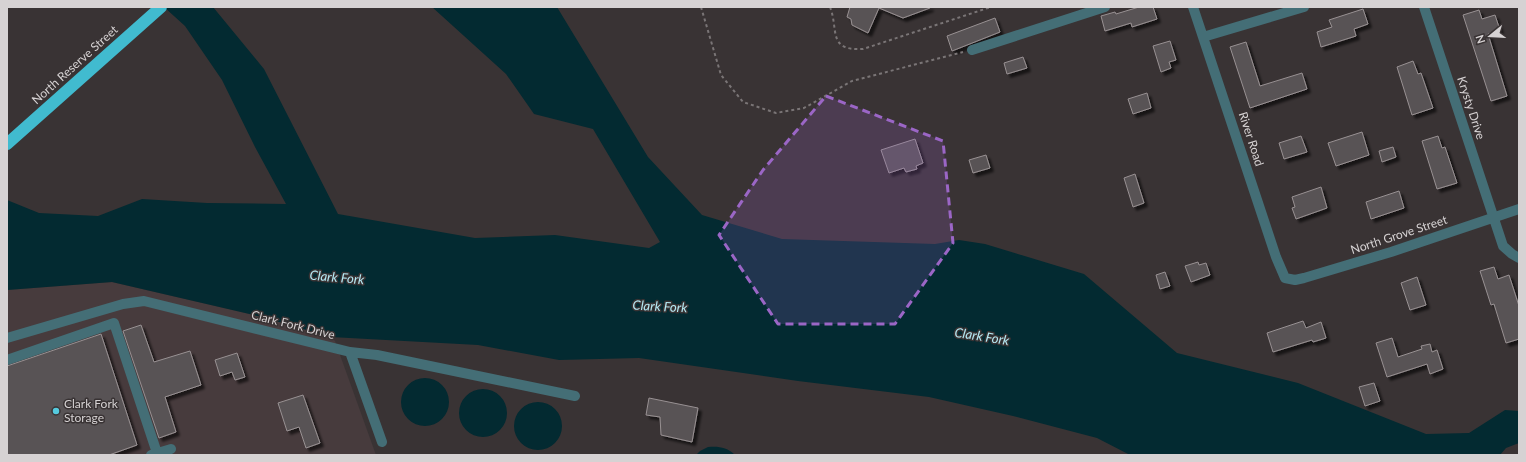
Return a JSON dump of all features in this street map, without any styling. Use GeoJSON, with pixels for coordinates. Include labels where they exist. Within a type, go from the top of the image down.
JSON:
{"type":"FeatureCollection","features":[{"type":"Feature","properties":{"kind":"highway","name":"North Reserve Street"},"geometry":{"type":"LineString","coordinates":[[7,144],[161,7]]}},
{"type":"Feature","properties":{"kind":"street"},"geometry":{"type":"LineString","coordinates":[[972,50],[1105,7]]}},
{"type":"Feature","properties":{"kind":"street","name":"River Road"},"geometry":{"type":"LineString","coordinates":[[1193,7],[1276,257],[1285,278]]}},
{"type":"Feature","properties":{"kind":"street"},"geometry":{"type":"LineString","coordinates":[[1203,37],[1304,7]]}},
{"type":"Feature","properties":{"kind":"street","name":"Krysty Drive"},"geometry":{"type":"LineString","coordinates":[[1424,7],[1503,246],[1519,258]]}},
{"type":"Feature","properties":{"kind":"street","name":"North Grove Street"},"geometry":{"type":"LineString","coordinates":[[1285,278],[1295,280],[1304,278],[1391,252],[1519,209]]}},
{"type":"Feature","properties":{"kind":"street","name":"Clark Fork Drive"},"geometry":{"type":"LineString","coordinates":[[7,338],[123,304],[144,301],[350,352],[377,356],[575,396]]}},
{"type":"Feature","properties":{"kind":"street"},"geometry":{"type":"LineString","coordinates":[[7,360],[114,323],[154,454],[171,449]]}},
{"type":"Feature","properties":{"kind":"street"},"geometry":{"type":"LineString","coordinates":[[350,352],[382,442]]}},
{"type":"Feature","properties":{"kind":"path"},"geometry":{"type":"LineString","coordinates":[[701,7],[721,75],[743,102],[776,113],[804,108],[852,81],[972,50]]}},
{"type":"Feature","properties":{"kind":"path"},"geometry":{"type":"LineString","coordinates":[[830,7],[834,17],[834,32],[837,41],[844,47],[851,50],[863,49],[991,7]]}},
{"type":"Feature","properties":{"kind":"highlighted area"},"geometry":{"type":"Polygon","coordinates":[[[826,96],[943,141],[953,243],[895,324],[778,324],[719,235],[763,170],[826,96]]]}},
{"type":"Feature","properties":{"kind":"shaded area"},"geometry":{"type":"Polygon","coordinates":[[[112,282],[262,317],[331,337],[335,341],[376,455],[7,455],[7,290],[112,282]]]}},
{"type":"Feature","properties":{"kind":"water","name":"Clark Fork"},"geometry":{"type":"Polygon","coordinates":[[[164,7],[213,7],[264,69],[338,214],[475,238],[555,235],[649,248],[660,242],[593,129],[534,114],[506,74],[432,7],[557,7],[648,157],[702,215],[782,239],[935,244],[959,240],[985,244],[1084,274],[1177,353],[1298,383],[1426,434],[1469,433],[1505,410],[1519,411],[1519,443],[1506,448],[1500,455],[1130,455],[1097,438],[1013,416],[929,397],[798,381],[639,358],[559,360],[478,345],[331,337],[262,317],[112,282],[7,290],[7,200],[39,213],[98,216],[142,199],[207,203],[286,204],[255,147],[222,80],[185,26],[164,7]]]}},
{"type":"Feature","properties":{"kind":"water"},"geometry":{"type":"Polygon","coordinates":[[[420,378],[430,378],[442,385],[449,397],[449,407],[442,419],[430,426],[420,426],[412,422],[405,415],[401,407],[401,397],[405,389],[412,382],[420,378]]]}},
{"type":"Feature","properties":{"kind":"water"},"geometry":{"type":"Polygon","coordinates":[[[478,389],[488,389],[500,396],[507,408],[507,418],[500,430],[488,437],[478,437],[470,433],[463,426],[459,418],[459,408],[463,400],[470,393],[478,389]]]}},
{"type":"Feature","properties":{"kind":"water"},"geometry":{"type":"Polygon","coordinates":[[[533,402],[543,402],[555,409],[562,421],[562,431],[555,443],[543,450],[533,450],[525,446],[518,439],[514,431],[514,421],[518,413],[525,406],[533,402]]]}},
{"type":"Feature","properties":{"kind":"water"},"geometry":{"type":"Polygon","coordinates":[[[708,447],[729,450],[735,455],[696,455],[708,447]]]}},
{"type":"Feature","properties":{"kind":"building"},"geometry":{"type":"Polygon","coordinates":[[[850,7],[930,8],[903,18],[879,8],[868,33],[852,25],[851,19],[847,17],[850,7]]]}},
{"type":"Feature","properties":{"kind":"building"},"geometry":{"type":"Polygon","coordinates":[[[1139,7],[1153,7],[1157,19],[1132,27],[1131,23],[1105,31],[1101,16],[1115,12],[1116,14],[1139,7]]]}},
{"type":"Feature","properties":{"kind":"building"},"geometry":{"type":"Polygon","coordinates":[[[1363,9],[1368,24],[1354,29],[1356,36],[1321,47],[1317,32],[1332,27],[1329,20],[1363,9]]]}},
{"type":"Feature","properties":{"kind":"building"},"geometry":{"type":"Polygon","coordinates":[[[1479,10],[1482,19],[1495,15],[1500,30],[1488,34],[1507,96],[1491,101],[1463,15],[1479,10]]]}},
{"type":"Feature","properties":{"kind":"building"},"geometry":{"type":"Polygon","coordinates":[[[995,18],[1000,32],[952,51],[947,36],[995,18]]]}},
{"type":"Feature","properties":{"kind":"building"},"geometry":{"type":"Polygon","coordinates":[[[1170,41],[1176,60],[1169,62],[1171,68],[1161,72],[1153,46],[1170,41]]]}},
{"type":"Feature","properties":{"kind":"building"},"geometry":{"type":"Polygon","coordinates":[[[1246,42],[1260,86],[1302,73],[1307,89],[1250,108],[1230,47],[1246,42]]]}},
{"type":"Feature","properties":{"kind":"building"},"geometry":{"type":"Polygon","coordinates":[[[1023,57],[1027,68],[1007,74],[1004,63],[1023,57]]]}},
{"type":"Feature","properties":{"kind":"building"},"geometry":{"type":"Polygon","coordinates":[[[1413,61],[1418,74],[1421,73],[1433,108],[1412,115],[1397,67],[1413,61]]]}},
{"type":"Feature","properties":{"kind":"building"},"geometry":{"type":"Polygon","coordinates":[[[1147,93],[1151,108],[1133,114],[1128,99],[1147,93]]]}},
{"type":"Feature","properties":{"kind":"building"},"geometry":{"type":"Polygon","coordinates":[[[1362,132],[1369,155],[1336,166],[1328,143],[1362,132]]]}},
{"type":"Feature","properties":{"kind":"building"},"geometry":{"type":"Polygon","coordinates":[[[1301,136],[1307,152],[1284,159],[1279,143],[1301,136]]]}},
{"type":"Feature","properties":{"kind":"building"},"geometry":{"type":"Polygon","coordinates":[[[1438,136],[1442,148],[1445,147],[1457,183],[1437,189],[1422,141],[1438,136]]]}},
{"type":"Feature","properties":{"kind":"building"},"geometry":{"type":"Polygon","coordinates":[[[915,139],[923,163],[916,166],[917,169],[906,172],[904,168],[889,173],[881,150],[915,139]]]}},
{"type":"Feature","properties":{"kind":"building"},"geometry":{"type":"Polygon","coordinates":[[[1393,147],[1396,157],[1382,162],[1379,151],[1393,147]]]}},
{"type":"Feature","properties":{"kind":"building"},"geometry":{"type":"Polygon","coordinates":[[[986,155],[990,168],[973,173],[969,160],[986,155]]]}},
{"type":"Feature","properties":{"kind":"building"},"geometry":{"type":"Polygon","coordinates":[[[1135,174],[1144,203],[1133,207],[1124,178],[1135,174]]]}},
{"type":"Feature","properties":{"kind":"building"},"geometry":{"type":"Polygon","coordinates":[[[1321,187],[1327,208],[1296,219],[1292,208],[1295,207],[1292,197],[1321,187]]]}},
{"type":"Feature","properties":{"kind":"building"},"geometry":{"type":"Polygon","coordinates":[[[1399,191],[1404,208],[1371,219],[1366,202],[1399,191]]]}},
{"type":"Feature","properties":{"kind":"building"},"geometry":{"type":"Polygon","coordinates":[[[1198,262],[1199,265],[1206,263],[1210,275],[1191,282],[1185,266],[1198,262]]]}},
{"type":"Feature","properties":{"kind":"building"},"geometry":{"type":"Polygon","coordinates":[[[1494,267],[1498,279],[1509,275],[1519,306],[1519,339],[1506,343],[1494,304],[1491,305],[1480,271],[1494,267]]]}},
{"type":"Feature","properties":{"kind":"building"},"geometry":{"type":"Polygon","coordinates":[[[1165,272],[1170,286],[1160,289],[1156,275],[1165,272]]]}},
{"type":"Feature","properties":{"kind":"building"},"geometry":{"type":"Polygon","coordinates":[[[1417,277],[1426,305],[1410,310],[1401,283],[1417,277]]]}},
{"type":"Feature","properties":{"kind":"building"},"geometry":{"type":"Polygon","coordinates":[[[1303,321],[1306,328],[1321,322],[1326,338],[1313,342],[1312,340],[1273,352],[1267,333],[1303,321]]]}},
{"type":"Feature","properties":{"kind":"building"},"geometry":{"type":"Polygon","coordinates":[[[141,325],[154,362],[190,351],[201,385],[165,397],[176,432],[159,438],[123,331],[141,325]]]}},
{"type":"Feature","properties":{"kind":"building"},"geometry":{"type":"Polygon","coordinates":[[[101,334],[137,445],[109,455],[7,455],[7,366],[101,334]]]}},
{"type":"Feature","properties":{"kind":"building"},"geometry":{"type":"Polygon","coordinates":[[[1392,338],[1398,357],[1422,349],[1421,346],[1430,344],[1432,352],[1437,350],[1443,369],[1430,374],[1427,364],[1387,377],[1376,343],[1392,338]]]}},
{"type":"Feature","properties":{"kind":"building"},"geometry":{"type":"Polygon","coordinates":[[[237,353],[245,377],[235,380],[232,372],[220,376],[215,360],[237,353]]]}},
{"type":"Feature","properties":{"kind":"building"},"geometry":{"type":"Polygon","coordinates":[[[1374,383],[1380,401],[1365,406],[1359,387],[1374,383]]]}},
{"type":"Feature","properties":{"kind":"building"},"geometry":{"type":"Polygon","coordinates":[[[303,395],[320,443],[306,448],[299,427],[287,431],[278,403],[303,395]]]}},
{"type":"Feature","properties":{"kind":"building"},"geometry":{"type":"Polygon","coordinates":[[[649,398],[698,408],[692,442],[661,435],[660,417],[646,415],[649,398]]]}},
{"type":"Feature","properties":{"kind":"place","name":"Clark Fork Storage"},"geometry":{"type":"Point","coordinates":[56,411]}}]}
